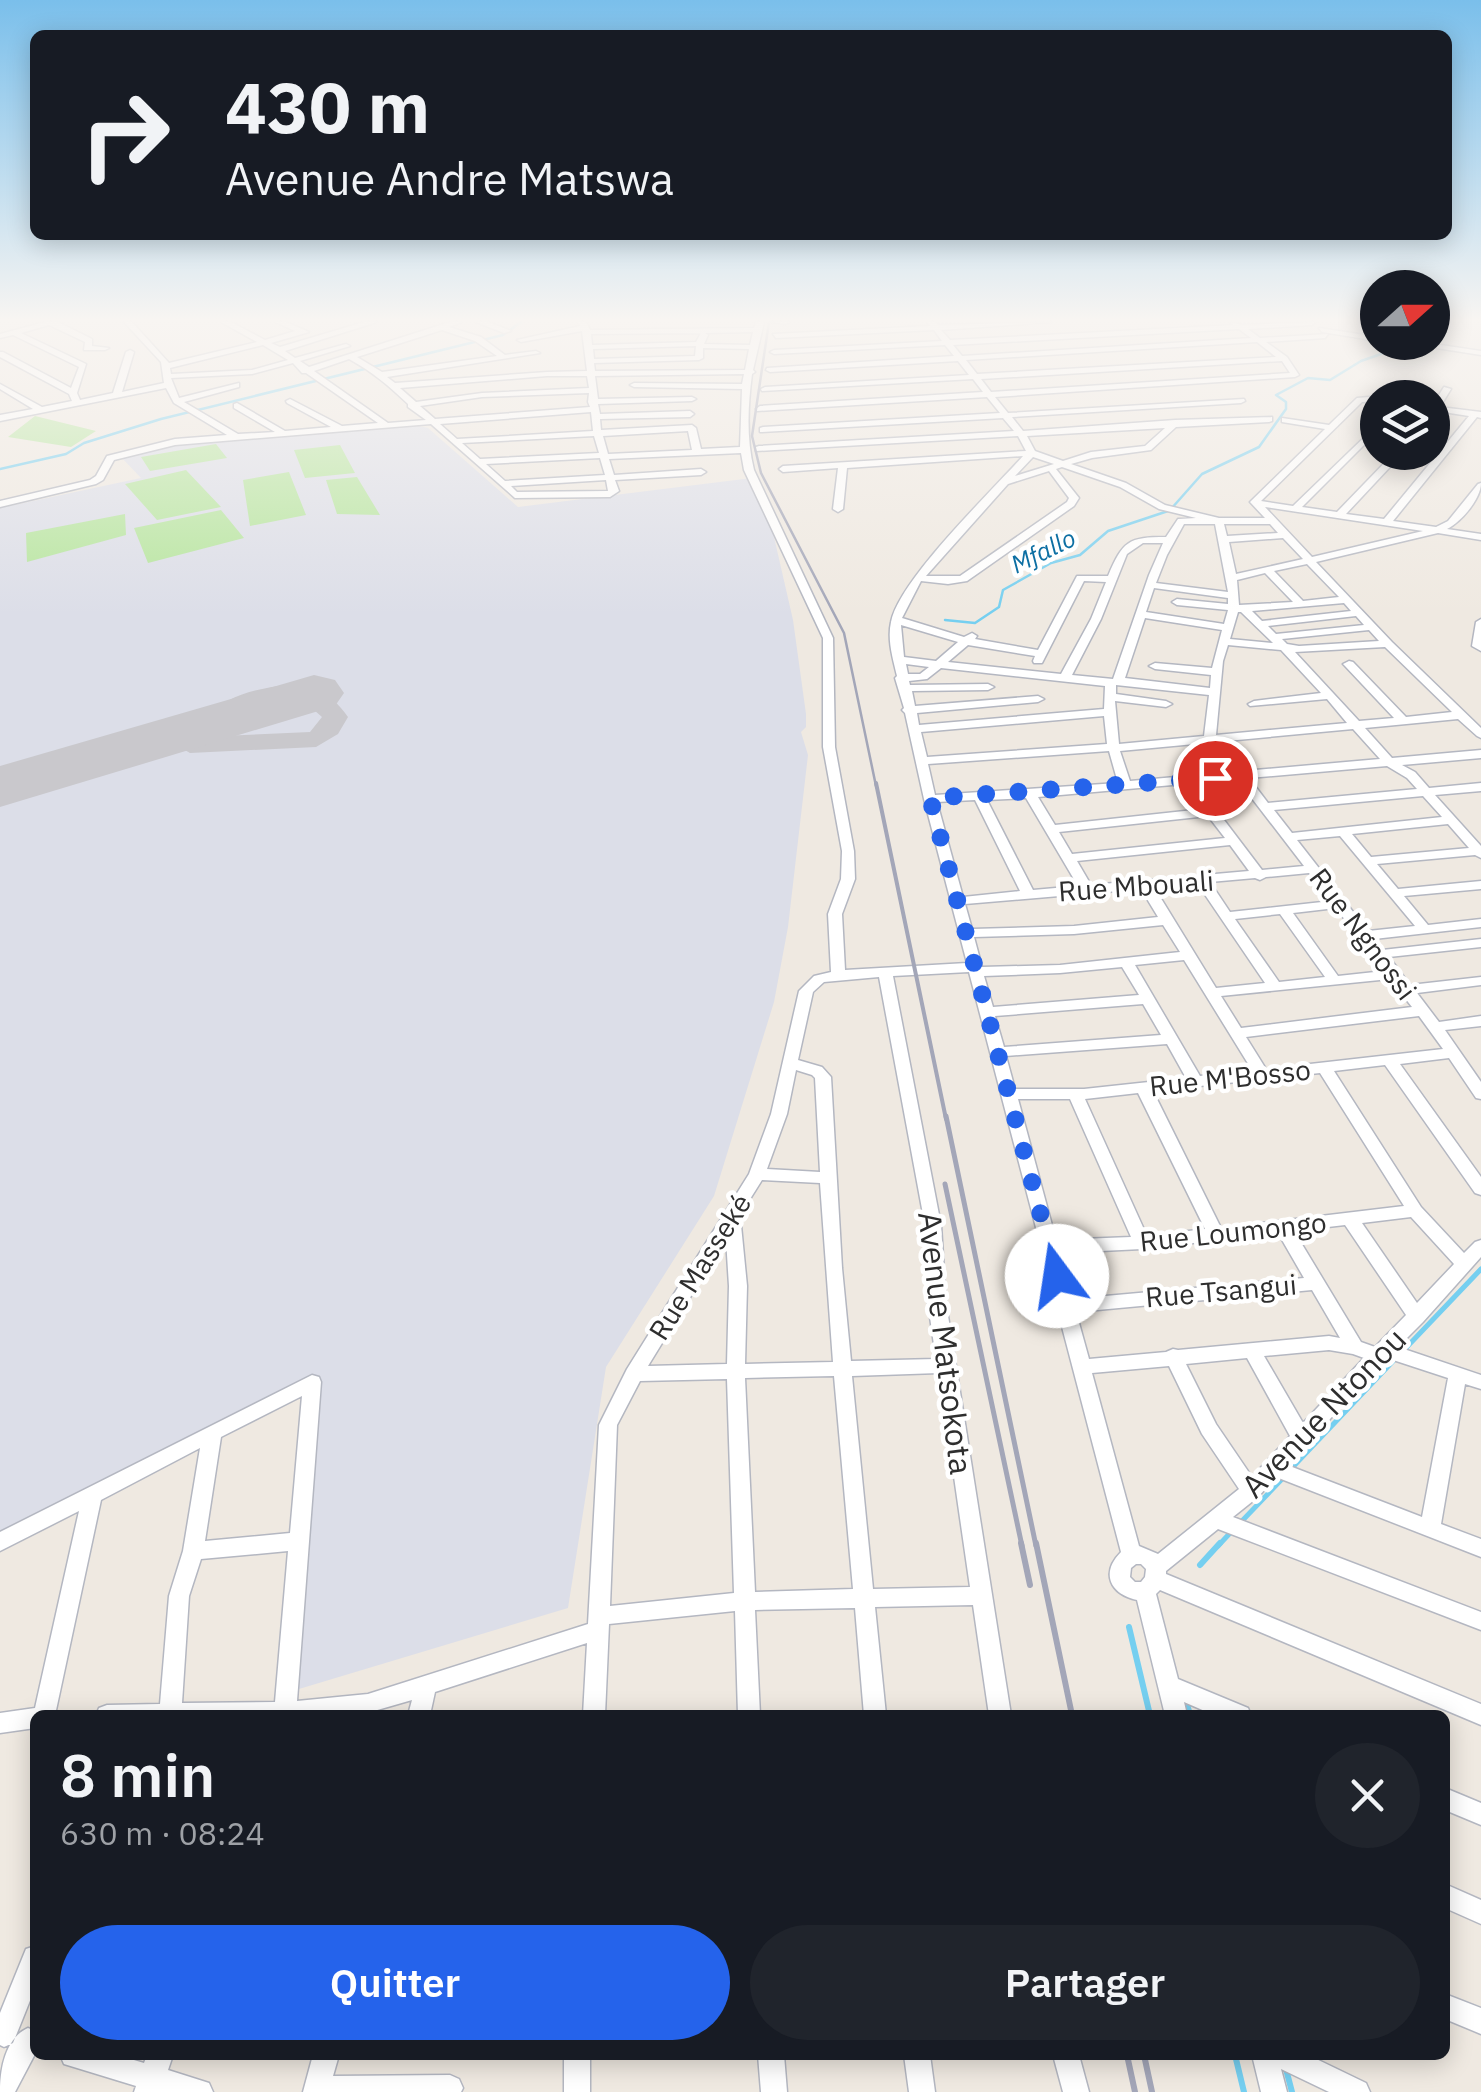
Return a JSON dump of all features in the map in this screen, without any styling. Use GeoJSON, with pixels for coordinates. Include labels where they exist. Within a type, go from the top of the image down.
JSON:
{"type":"FeatureCollection","features":[{"type":"Feature","properties":{"kind":"street"},"geometry":{"type":"LineString","coordinates":[[208,420],[236,437]]}},
{"type":"Feature","properties":{"kind":"street"},"geometry":{"type":"LineString","coordinates":[[261,420],[282,432]]}},
{"type":"Feature","properties":{"kind":"street"},"geometry":{"type":"LineString","coordinates":[[324,420],[340,428]]}},
{"type":"Feature","properties":{"kind":"street"},"geometry":{"type":"LineString","coordinates":[[377,420],[386,426]]}},
{"type":"Feature","properties":{"kind":"street"},"geometry":{"type":"LineString","coordinates":[[430,420],[520,496],[614,492],[595,420]]}},
{"type":"Feature","properties":{"kind":"street"},"geometry":{"type":"LineString","coordinates":[[0,504],[93,482],[113,457],[176,442],[473,420]]}},
{"type":"Feature","properties":{"kind":"street"},"geometry":{"type":"LineString","coordinates":[[743,420],[743,450],[749,470],[828,638],[829,747],[848,852],[848,879],[835,914],[838,975],[1126,963],[1189,955]]}},
{"type":"Feature","properties":{"kind":"street"},"geometry":{"type":"LineString","coordinates":[[802,420],[802,447]]}},
{"type":"Feature","properties":{"kind":"street"},"geometry":{"type":"LineString","coordinates":[[763,430],[934,420]]}},
{"type":"Feature","properties":{"kind":"street"},"geometry":{"type":"LineString","coordinates":[[1010,420],[1031,453]]}},
{"type":"Feature","properties":{"kind":"street"},"geometry":{"type":"LineString","coordinates":[[759,449],[1252,420]]}},
{"type":"Feature","properties":{"kind":"street"},"geometry":{"type":"LineString","coordinates":[[1284,420],[1331,428]]}},
{"type":"Feature","properties":{"kind":"street"},"geometry":{"type":"LineString","coordinates":[[1256,502],[1342,420]]}},
{"type":"Feature","properties":{"kind":"street"},"geometry":{"type":"LineString","coordinates":[[1384,524],[1474,420]]}},
{"type":"Feature","properties":{"kind":"street"},"geometry":{"type":"LineString","coordinates":[[1008,481],[1091,455],[1148,448],[1174,423]]}},
{"type":"Feature","properties":{"kind":"street"},"geometry":{"type":"LineString","coordinates":[[458,441],[692,428],[696,448]]}},
{"type":"Feature","properties":{"kind":"street"},"geometry":{"type":"LineString","coordinates":[[1295,509],[1360,444]]}},
{"type":"Feature","properties":{"kind":"street"},"geometry":{"type":"LineString","coordinates":[[480,462],[696,448],[743,450]]}},
{"type":"Feature","properties":{"kind":"street"},"geometry":{"type":"LineString","coordinates":[[1031,453],[918,578],[896,620],[898,660],[930,798],[1132,1556]]}},
{"type":"Feature","properties":{"kind":"street"},"geometry":{"type":"LineString","coordinates":[[783,469],[1031,453],[1122,484],[1162,507],[1220,522]]}},
{"type":"Feature","properties":{"kind":"street"},"geometry":{"type":"LineString","coordinates":[[838,510],[843,465]]}},
{"type":"Feature","properties":{"kind":"street"},"geometry":{"type":"LineString","coordinates":[[918,578],[948,582],[963,578],[1071,504],[1074,498],[1050,468]]}},
{"type":"Feature","properties":{"kind":"street"},"geometry":{"type":"LineString","coordinates":[[1339,516],[1383,470]]}},
{"type":"Feature","properties":{"kind":"street"},"geometry":{"type":"LineString","coordinates":[[503,484],[700,472]]}},
{"type":"Feature","properties":{"kind":"street"},"geometry":{"type":"LineString","coordinates":[[1232,578],[1436,531],[1458,515],[1481,486]]}},
{"type":"Feature","properties":{"kind":"street"},"geometry":{"type":"LineString","coordinates":[[1256,502],[1481,538]]}},
{"type":"Feature","properties":{"kind":"street"},"geometry":{"type":"LineString","coordinates":[[1256,502],[1345,600],[1481,734]]}},
{"type":"Feature","properties":{"kind":"street"},"geometry":{"type":"LineString","coordinates":[[1125,786],[1110,746],[1106,712],[1152,586],[1181,521],[1273,521]]}},
{"type":"Feature","properties":{"kind":"street"},"geometry":{"type":"LineString","coordinates":[[1210,740],[1216,672],[1237,605],[1220,522]]}},
{"type":"Feature","properties":{"kind":"street"},"geometry":{"type":"LineString","coordinates":[[1224,538],[1285,535]]}},
{"type":"Feature","properties":{"kind":"street"},"geometry":{"type":"LineString","coordinates":[[1065,678],[1096,618],[1110,579],[1130,545],[1142,540],[1171,540]]}},
{"type":"Feature","properties":{"kind":"street"},"geometry":{"type":"LineString","coordinates":[[1268,570],[1301,604]]}},
{"type":"Feature","properties":{"kind":"street"},"geometry":{"type":"LineString","coordinates":[[1034,674],[1081,578],[1110,579]]}},
{"type":"Feature","properties":{"kind":"street"},"geometry":{"type":"LineString","coordinates":[[1152,586],[1237,605],[1285,648],[1390,763],[1403,768],[1480,852]]}},
{"type":"Feature","properties":{"kind":"street"},"geometry":{"type":"LineString","coordinates":[[1178,602],[1237,605],[1345,600]]}},
{"type":"Feature","properties":{"kind":"street"},"geometry":{"type":"LineString","coordinates":[[1260,624],[1358,613]]}},
{"type":"Feature","properties":{"kind":"street"},"geometry":{"type":"LineString","coordinates":[[1143,615],[1230,628]]}},
{"type":"Feature","properties":{"kind":"street"},"geometry":{"type":"LineString","coordinates":[[896,620],[1041,654]]}},
{"type":"Feature","properties":{"kind":"street"},"geometry":{"type":"LineString","coordinates":[[1480,648],[1481,622]]}},
{"type":"Feature","properties":{"kind":"street"},"geometry":{"type":"LineString","coordinates":[[1273,638],[1372,627]]}},
{"type":"Feature","properties":{"kind":"street"},"geometry":{"type":"LineString","coordinates":[[902,683],[923,677],[970,638]]}},
{"type":"Feature","properties":{"kind":"street"},"geometry":{"type":"LineString","coordinates":[[1223,642],[1285,648],[1388,644]]}},
{"type":"Feature","properties":{"kind":"street"},"geometry":{"type":"LineString","coordinates":[[898,660],[1065,678],[1113,687],[1166,704]]}},
{"type":"Feature","properties":{"kind":"street"},"geometry":{"type":"LineString","coordinates":[[1349,664],[1404,722]]}},
{"type":"Feature","properties":{"kind":"street"},"geometry":{"type":"LineString","coordinates":[[1155,666],[1216,672]]}},
{"type":"Feature","properties":{"kind":"street"},"geometry":{"type":"LineString","coordinates":[[902,683],[988,686]]}},
{"type":"Feature","properties":{"kind":"street"},"geometry":{"type":"LineString","coordinates":[[1113,687],[1215,692]]}},
{"type":"Feature","properties":{"kind":"street"},"geometry":{"type":"LineString","coordinates":[[1254,704],[1327,696]]}},
{"type":"Feature","properties":{"kind":"street"},"geometry":{"type":"LineString","coordinates":[[908,710],[1038,698]]}},
{"type":"Feature","properties":{"kind":"street"},"geometry":{"type":"LineString","coordinates":[[913,729],[1106,712]]}},
{"type":"Feature","properties":{"kind":"street"},"geometry":{"type":"LineString","coordinates":[[921,761],[1210,740],[1460,716]]}},
{"type":"Feature","properties":{"kind":"street"},"geometry":{"type":"LineString","coordinates":[[930,798],[1030,794],[1481,754]]}},
{"type":"Feature","properties":{"kind":"street","name":"Rue Ngnossi"},"geometry":{"type":"LineString","coordinates":[[1241,776],[1380,954],[1481,1094]]}},
{"type":"Feature","properties":{"kind":"street"},"geometry":{"type":"LineString","coordinates":[[1188,781],[1260,876]]}},
{"type":"Feature","properties":{"kind":"street"},"geometry":{"type":"LineString","coordinates":[[1267,808],[1481,788]]}},
{"type":"Feature","properties":{"kind":"street"},"geometry":{"type":"LineString","coordinates":[[1030,794],[1088,892]]}},
{"type":"Feature","properties":{"kind":"street"},"geometry":{"type":"LineString","coordinates":[[979,796],[1028,893]]}},
{"type":"Feature","properties":{"kind":"street"},"geometry":{"type":"LineString","coordinates":[[1052,829],[1213,812]]}},
{"type":"Feature","properties":{"kind":"street"},"geometry":{"type":"LineString","coordinates":[[1289,836],[1452,820]]}},
{"type":"Feature","properties":{"kind":"street"},"geometry":{"type":"LineString","coordinates":[[1343,831],[1424,929]]}},
{"type":"Feature","properties":{"kind":"street"},"geometry":{"type":"LineString","coordinates":[[1070,858],[1234,841]]}},
{"type":"Feature","properties":{"kind":"street"},"geometry":{"type":"LineString","coordinates":[[1367,861],[1480,852]]}},
{"type":"Feature","properties":{"kind":"street","name":"Rue Mbouali"},"geometry":{"type":"LineString","coordinates":[[958,900],[1088,892],[1314,868]]}},
{"type":"Feature","properties":{"kind":"street"},"geometry":{"type":"LineString","coordinates":[[1202,881],[1275,987]]}},
{"type":"Feature","properties":{"kind":"street"},"geometry":{"type":"LineString","coordinates":[[1395,893],[1481,885]]}},
{"type":"Feature","properties":{"kind":"street"},"geometry":{"type":"LineString","coordinates":[[1146,886],[1262,1074]]}},
{"type":"Feature","properties":{"kind":"street"},"geometry":{"type":"LineString","coordinates":[[1227,916],[1340,904]]}},
{"type":"Feature","properties":{"kind":"street"},"geometry":{"type":"LineString","coordinates":[[1284,910],[1334,980]]}},
{"type":"Feature","properties":{"kind":"street"},"geometry":{"type":"LineString","coordinates":[[968,934],[1074,930],[1167,920]]}},
{"type":"Feature","properties":{"kind":"street"},"geometry":{"type":"LineString","coordinates":[[1365,936],[1481,923]]}},
{"type":"Feature","properties":{"kind":"street"},"geometry":{"type":"LineString","coordinates":[[1380,954],[1481,943]]}},
{"type":"Feature","properties":{"kind":"street"},"geometry":{"type":"LineString","coordinates":[[1126,963],[1196,1082]]}},
{"type":"Feature","properties":{"kind":"street","name":"Avenue Matsokota"},"geometry":{"type":"LineString","coordinates":[[885,972],[933,1225],[937,1303],[999,1710]]}},
{"type":"Feature","properties":{"kind":"street"},"geometry":{"type":"LineString","coordinates":[[1212,994],[1395,974]]}},
{"type":"Feature","properties":{"kind":"street","name":"Rue Masseké"},"geometry":{"type":"LineString","coordinates":[[594,1710],[608,1424],[634,1374],[757,1174],[779,1114],[806,991],[819,979],[838,975]]}},
{"type":"Feature","properties":{"kind":"street"},"geometry":{"type":"LineString","coordinates":[[1406,990],[1481,981]]}},
{"type":"Feature","properties":{"kind":"street"},"geometry":{"type":"LineString","coordinates":[[987,1012],[1149,999]]}},
{"type":"Feature","properties":{"kind":"street"},"geometry":{"type":"LineString","coordinates":[[1237,1033],[1421,1010]]}},
{"type":"Feature","properties":{"kind":"street"},"geometry":{"type":"LineString","coordinates":[[1435,1028],[1481,1021]]}},
{"type":"Feature","properties":{"kind":"street"},"geometry":{"type":"LineString","coordinates":[[999,1052],[1172,1039]]}},
{"type":"Feature","properties":{"kind":"street","name":"Rue M'Bosso"},"geometry":{"type":"LineString","coordinates":[[1010,1094],[1143,1088],[1451,1053]]}},
{"type":"Feature","properties":{"kind":"street"},"geometry":{"type":"LineString","coordinates":[[1390,1061],[1481,1189]]}},
{"type":"Feature","properties":{"kind":"street"},"geometry":{"type":"LineString","coordinates":[[792,1063],[823,1077],[828,1178],[874,1710]]}},
{"type":"Feature","properties":{"kind":"street"},"geometry":{"type":"LineString","coordinates":[[1324,1068],[1416,1211],[1464,1264]]}},
{"type":"Feature","properties":{"kind":"street"},"geometry":{"type":"LineString","coordinates":[[1143,1088],[1216,1234]]}},
{"type":"Feature","properties":{"kind":"street"},"geometry":{"type":"LineString","coordinates":[[1075,1094],[1142,1244]]}},
{"type":"Feature","properties":{"kind":"street"},"geometry":{"type":"LineString","coordinates":[[757,1174],[828,1178]]}},
{"type":"Feature","properties":{"kind":"street","name":"Rue Loumongo"},"geometry":{"type":"LineString","coordinates":[[1050,1247],[1142,1244],[1416,1211]]}},
{"type":"Feature","properties":{"kind":"street"},"geometry":{"type":"LineString","coordinates":[[732,1214],[738,1286],[736,1373],[749,1710]]}},
{"type":"Feature","properties":{"kind":"street"},"geometry":{"type":"LineString","coordinates":[[1350,1219],[1417,1318]]}},
{"type":"Feature","properties":{"kind":"street"},"geometry":{"type":"LineString","coordinates":[[1282,1226],[1355,1347]]}},
{"type":"Feature","properties":{"kind":"street","name":"Avenue Ntonou"},"geometry":{"type":"LineString","coordinates":[[1153,1579],[1251,1491],[1481,1246]]}},
{"type":"Feature","properties":{"kind":"street","name":"Rue Tsangui"},"geometry":{"type":"LineString","coordinates":[[1065,1306],[1317,1282]]}},
{"type":"Feature","properties":{"kind":"street"},"geometry":{"type":"LineString","coordinates":[[1081,1366],[1329,1343],[1481,1382]]}},
{"type":"Feature","properties":{"kind":"street"},"geometry":{"type":"LineString","coordinates":[[1251,1349],[1301,1438]]}},
{"type":"Feature","properties":{"kind":"street"},"geometry":{"type":"LineString","coordinates":[[1172,1356],[1209,1429],[1251,1491]]}},
{"type":"Feature","properties":{"kind":"street"},"geometry":{"type":"LineString","coordinates":[[634,1374],[946,1366]]}},
{"type":"Feature","properties":{"kind":"street"},"geometry":{"type":"LineString","coordinates":[[1430,1528],[1458,1374]]}},
{"type":"Feature","properties":{"kind":"street"},"geometry":{"type":"LineString","coordinates":[[0,1542],[312,1382],[299,1541],[278,1710]]}},
{"type":"Feature","properties":{"kind":"street"},"geometry":{"type":"LineString","coordinates":[[170,1710],[179,1596],[193,1551],[212,1436]]}},
{"type":"Feature","properties":{"kind":"street"},"geometry":{"type":"LineString","coordinates":[[1273,1468],[1481,1548]]}},
{"type":"Feature","properties":{"kind":"street"},"geometry":{"type":"LineString","coordinates":[[45,1710],[92,1496]]}},
{"type":"Feature","properties":{"kind":"street"},"geometry":{"type":"LineString","coordinates":[[1218,1520],[1481,1621]]}},
{"type":"Feature","properties":{"kind":"street"},"geometry":{"type":"LineString","coordinates":[[193,1551],[299,1541]]}},
{"type":"Feature","properties":{"kind":"street"},"geometry":{"type":"LineString","coordinates":[[1153,1579],[1134,1589],[1119,1576],[1123,1559],[1141,1556],[1153,1579],[1175,1710]]}},
{"type":"Feature","properties":{"kind":"street"},"geometry":{"type":"LineString","coordinates":[[1153,1579],[1481,1715]]}},
{"type":"Feature","properties":{"kind":"street"},"geometry":{"type":"LineString","coordinates":[[300,1710],[368,1704],[600,1623],[744,1601],[981,1596]]}},
{"type":"Feature","properties":{"kind":"street"},"geometry":{"type":"LineString","coordinates":[[419,1710],[426,1686]]}},
{"type":"Feature","properties":{"kind":"street"},"geometry":{"type":"LineString","coordinates":[[1169,1686],[1228,1710]]}},
{"type":"Feature","properties":{"kind":"street"},"geometry":{"type":"LineString","coordinates":[[1,1724],[30,1719]]}},
{"type":"Feature","properties":{"kind":"street"},"geometry":{"type":"LineString","coordinates":[[1450,1802],[1481,1814]]}},
{"type":"Feature","properties":{"kind":"street"},"geometry":{"type":"LineString","coordinates":[[1450,1898],[1481,1912]]}},
{"type":"Feature","properties":{"kind":"street"},"geometry":{"type":"LineString","coordinates":[[2,2092],[30,1980]]}},
{"type":"Feature","properties":{"kind":"street"},"geometry":{"type":"LineString","coordinates":[[1450,2008],[1481,2022]]}},
{"type":"Feature","properties":{"kind":"street"},"geometry":{"type":"LineString","coordinates":[[92,2060],[200,2092]]}},
{"type":"Feature","properties":{"kind":"street"},"geometry":{"type":"LineString","coordinates":[[325,2060],[316,2090],[450,2088]]}},
{"type":"Feature","properties":{"kind":"street"},"geometry":{"type":"LineString","coordinates":[[576,2092],[577,2060]]}},
{"type":"Feature","properties":{"kind":"street"},"geometry":{"type":"LineString","coordinates":[[771,2060],[774,2092]]}},
{"type":"Feature","properties":{"kind":"street"},"geometry":{"type":"LineString","coordinates":[[918,2060],[922,2092]]}},
{"type":"Feature","properties":{"kind":"street"},"geometry":{"type":"LineString","coordinates":[[1067,2060],[1076,2092]]}},
{"type":"Feature","properties":{"kind":"street"},"geometry":{"type":"LineString","coordinates":[[1266,2060],[1274,2092]]}},
{"type":"Feature","properties":{"kind":"street"},"geometry":{"type":"LineString","coordinates":[[1290,2060],[1356,2092]]}},
{"type":"Feature","properties":{"kind":"shaded area"},"geometry":{"type":"Polygon","coordinates":[[[428,428],[518,507],[752,478],[774,537],[793,620],[806,714],[806,727],[801,732],[808,755],[788,927],[774,1002],[714,1196],[606,1367],[568,1608],[289,1692],[317,1377],[0,1531],[0,508],[141,478],[121,457],[177,443],[428,428]]]}},
{"type":"Feature","properties":{"kind":"green space"},"geometry":{"type":"Polygon","coordinates":[[[30,420],[50,420],[96,431],[71,447],[8,437],[30,420]]]}},
{"type":"Feature","properties":{"kind":"green space"},"geometry":{"type":"Polygon","coordinates":[[[216,444],[227,458],[150,471],[141,457],[216,444]]]}},
{"type":"Feature","properties":{"kind":"green space"},"geometry":{"type":"Polygon","coordinates":[[[340,445],[355,473],[305,478],[294,450],[340,445]]]}},
{"type":"Feature","properties":{"kind":"green space"},"geometry":{"type":"Polygon","coordinates":[[[186,470],[221,507],[157,520],[125,484],[186,470]]]}},
{"type":"Feature","properties":{"kind":"green space"},"geometry":{"type":"Polygon","coordinates":[[[289,472],[306,515],[250,526],[243,480],[289,472]]]}},
{"type":"Feature","properties":{"kind":"green space"},"geometry":{"type":"Polygon","coordinates":[[[357,477],[380,515],[337,514],[326,480],[357,477]]]}},
{"type":"Feature","properties":{"kind":"green space"},"geometry":{"type":"Polygon","coordinates":[[[221,510],[244,538],[148,563],[134,528],[221,510]]]}},
{"type":"Feature","properties":{"kind":"green space"},"geometry":{"type":"Polygon","coordinates":[[[125,514],[126,535],[27,562],[26,533],[125,514]]]}},
{"type":"Feature","properties":{"kind":"waterway"},"geometry":{"type":"LineString","coordinates":[[0,469],[66,454],[84,443],[159,420]]}},
{"type":"Feature","properties":{"kind":"waterway","name":"Mfallo"},"geometry":{"type":"LineString","coordinates":[[1171,509],[1202,474],[1259,447],[1278,420]]}},
{"type":"Feature","properties":{"kind":"waterway","name":"Mfallo"},"geometry":{"type":"LineString","coordinates":[[945,620],[975,623],[999,607],[1003,590],[1051,563],[1080,555],[1108,531],[1168,511]]}},
{"type":"Feature","properties":{"kind":"waterway"},"geometry":{"type":"LineString","coordinates":[[1403,1351],[1481,1269]]}},
{"type":"Feature","properties":{"kind":"waterway"},"geometry":{"type":"LineString","coordinates":[[1289,1471],[1396,1358]]}},
{"type":"Feature","properties":{"kind":"waterway"},"geometry":{"type":"LineString","coordinates":[[1241,1522],[1283,1478]]}},
{"type":"Feature","properties":{"kind":"waterway"},"geometry":{"type":"LineString","coordinates":[[1218,1546],[1231,1532]]}},
{"type":"Feature","properties":{"kind":"waterway"},"geometry":{"type":"LineString","coordinates":[[1200,1565],[1220,1543]]}},
{"type":"Feature","properties":{"kind":"waterway"},"geometry":{"type":"LineString","coordinates":[[1129,1627],[1149,1710]]}},
{"type":"Feature","properties":{"kind":"waterway"},"geometry":{"type":"LineString","coordinates":[[1186,1700],[1189,1710]]}},
{"type":"Feature","properties":{"kind":"waterway"},"geometry":{"type":"LineString","coordinates":[[1236,2060],[1244,2092]]}},
{"type":"Feature","properties":{"kind":"waterway"},"geometry":{"type":"LineString","coordinates":[[1286,2069],[1292,2092]]}},
{"type":"Feature","properties":{"kind":"taxiway"},"geometry":{"type":"LineString","coordinates":[[190,745],[316,739],[329,729],[335,717],[327,705],[314,697],[278,694],[241,703],[226,711],[217,722]]}},
{"type":"Feature","properties":{"kind":"taxiway"},"geometry":{"type":"LineString","coordinates":[[154,741],[210,734]]}},
{"type":"Feature","properties":{"kind":"runway"},"geometry":{"type":"LineString","coordinates":[[0,787],[314,693]]}},
{"type":"Feature","properties":{"kind":"railway"},"geometry":{"type":"LineString","coordinates":[[754,420],[752,436],[761,473],[844,633],[876,786]]}},
{"type":"Feature","properties":{"kind":"railway"},"geometry":{"type":"LineString","coordinates":[[876,783],[946,1119]]}},
{"type":"Feature","properties":{"kind":"railway"},"geometry":{"type":"LineString","coordinates":[[946,1116],[1036,1546]]}},
{"type":"Feature","properties":{"kind":"railway"},"geometry":{"type":"LineString","coordinates":[[945,1184],[1022,1546]]}},
{"type":"Feature","properties":{"kind":"railway"},"geometry":{"type":"LineString","coordinates":[[1021,1543],[1030,1585]]}},
{"type":"Feature","properties":{"kind":"railway"},"geometry":{"type":"LineString","coordinates":[[1036,1543],[1071,1710]]}},
{"type":"Feature","properties":{"kind":"railway"},"geometry":{"type":"LineString","coordinates":[[1128,2060],[1135,2092]]}},
{"type":"Feature","properties":{"kind":"railway"},"geometry":{"type":"LineString","coordinates":[[1145,2060],[1152,2092]]}},
{"type":"Feature","properties":{"kind":"route"},"geometry":{"type":"LineString","coordinates":[[1057,1276],[930,798],[1030,794],[1215,778]]}}]}
